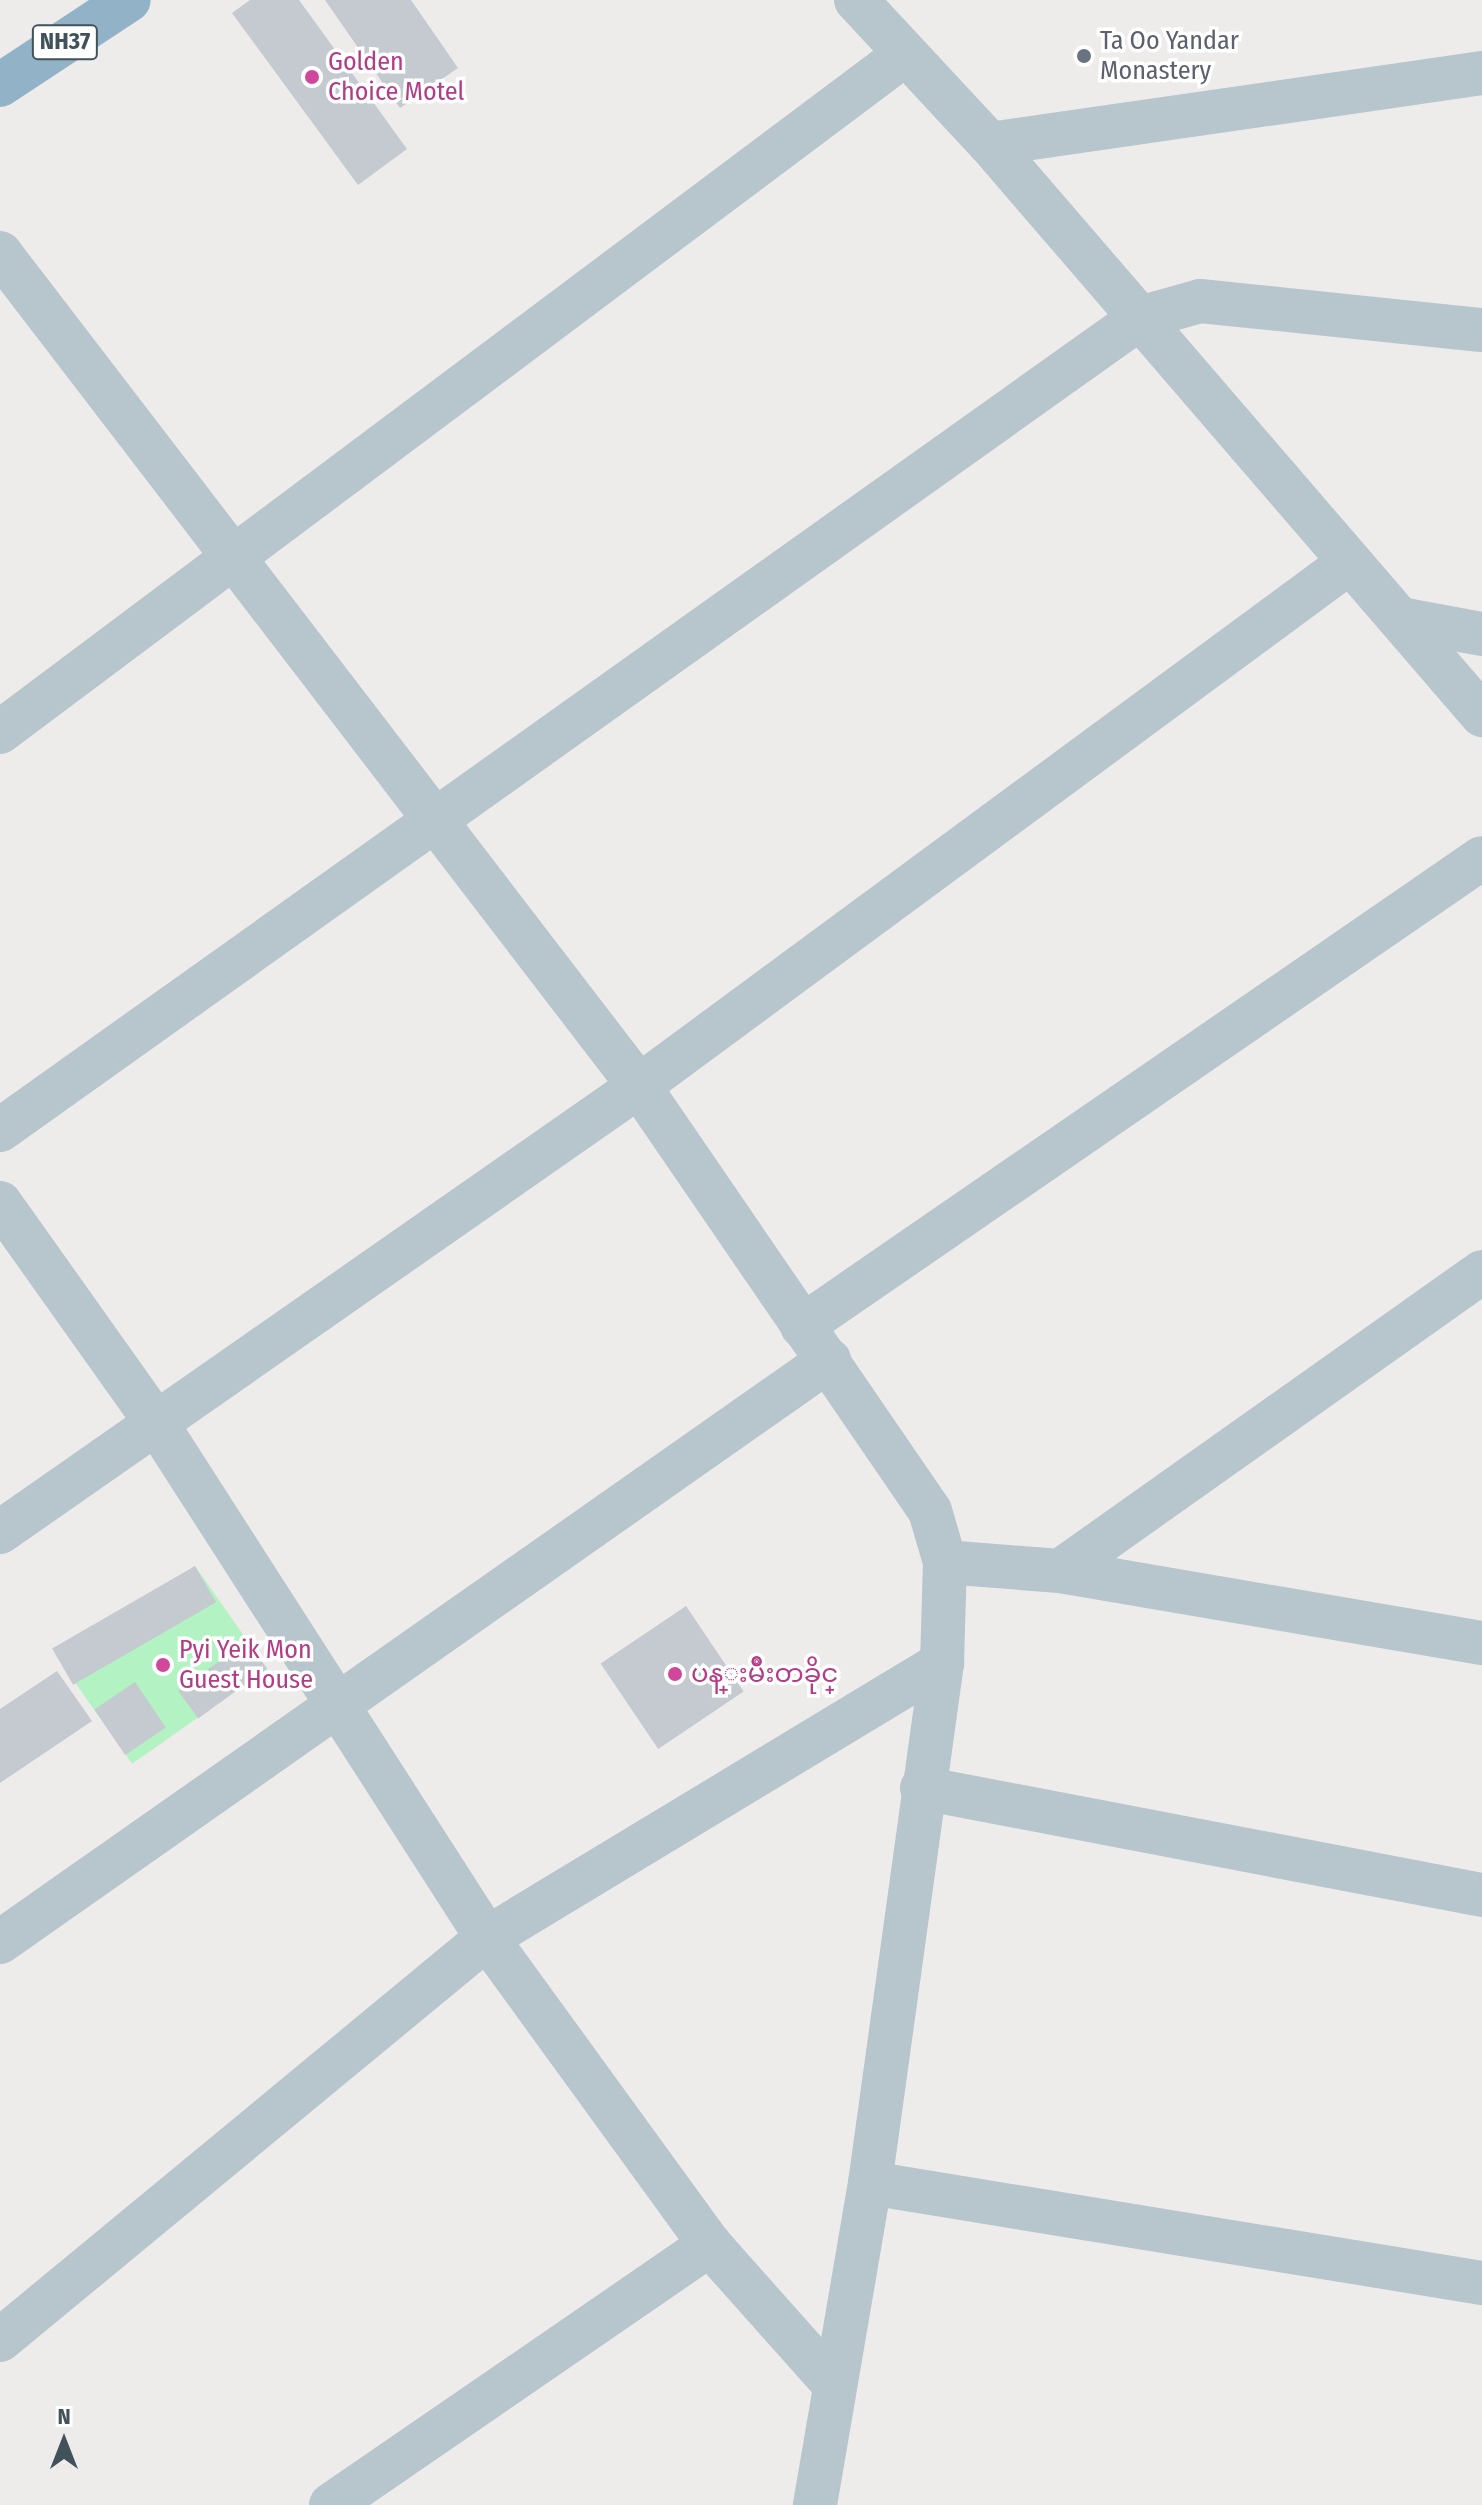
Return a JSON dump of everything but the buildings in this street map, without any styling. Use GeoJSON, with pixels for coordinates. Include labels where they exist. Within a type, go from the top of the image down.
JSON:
{"type":"FeatureCollection","features":[{"type":"Feature","properties":{"kind":"highway","name":"NH37"},"geometry":{"type":"LineString","coordinates":[[0,85],[129,0]]}},
{"type":"Feature","properties":{"kind":"street"},"geometry":{"type":"LineString","coordinates":[[856,0],[903,56],[990,144],[1482,715]]}},
{"type":"Feature","properties":{"kind":"street"},"geometry":{"type":"LineString","coordinates":[[0,732],[903,56]]}},
{"type":"Feature","properties":{"kind":"street"},"geometry":{"type":"LineString","coordinates":[[990,144],[1482,73]]}},
{"type":"Feature","properties":{"kind":"street"},"geometry":{"type":"LineString","coordinates":[[0,253],[639,1086],[930,1511],[945,1562],[942,1663],[922,1788],[870,2183],[815,2505]]}},
{"type":"Feature","properties":{"kind":"street"},"geometry":{"type":"LineString","coordinates":[[0,1130],[1140,318],[1200,301],[1482,330]]}},
{"type":"Feature","properties":{"kind":"street"},"geometry":{"type":"LineString","coordinates":[[0,1532],[639,1086],[1350,562]]}},
{"type":"Feature","properties":{"kind":"street"},"geometry":{"type":"LineString","coordinates":[[1400,619],[1482,634]]}},
{"type":"Feature","properties":{"kind":"street"},"geometry":{"type":"LineString","coordinates":[[802,1326],[1482,858]]}},
{"type":"Feature","properties":{"kind":"street"},"geometry":{"type":"LineString","coordinates":[[0,1203],[155,1421],[487,1938],[710,2245],[834,2384]]}},
{"type":"Feature","properties":{"kind":"street"},"geometry":{"type":"LineString","coordinates":[[1060,1571],[1482,1272]]}},
{"type":"Feature","properties":{"kind":"street"},"geometry":{"type":"LineString","coordinates":[[0,1942],[336,1702],[829,1360]]}},
{"type":"Feature","properties":{"kind":"street"},"geometry":{"type":"LineString","coordinates":[[945,1562],[1060,1571],[1482,1643]]}},
{"type":"Feature","properties":{"kind":"street"},"geometry":{"type":"LineString","coordinates":[[0,2340],[487,1938],[942,1663]]}},
{"type":"Feature","properties":{"kind":"street"},"geometry":{"type":"LineString","coordinates":[[922,1788],[1482,1895]]}},
{"type":"Feature","properties":{"kind":"street"},"geometry":{"type":"LineString","coordinates":[[870,2183],[1482,2283]]}},
{"type":"Feature","properties":{"kind":"street"},"geometry":{"type":"LineString","coordinates":[[331,2505],[710,2245]]}},
{"type":"Feature","properties":{"kind":"green space","name":"Pyi Yeik Mon Guest House"},"geometry":{"type":"Polygon","coordinates":[[[195,1566],[267,1669],[132,1764],[60,1661],[195,1566]]]}},
{"type":"Feature","properties":{"kind":"place","name":"Ta Oo Yandar Monastery"},"geometry":{"type":"Point","coordinates":[1084,56]}},
{"type":"Feature","properties":{"kind":"place","name":"Golden Choice Motel"},"geometry":{"type":"Point","coordinates":[312,77]}},
{"type":"Feature","properties":{"kind":"place","name":"Pyi Yeik Mon Guest House"},"geometry":{"type":"Point","coordinates":[163,1665]}},
{"type":"Feature","properties":{"kind":"place","name":"ပန္းမ်ိဳးတခိုင္"},"geometry":{"type":"Point","coordinates":[675,1674]}}]}
